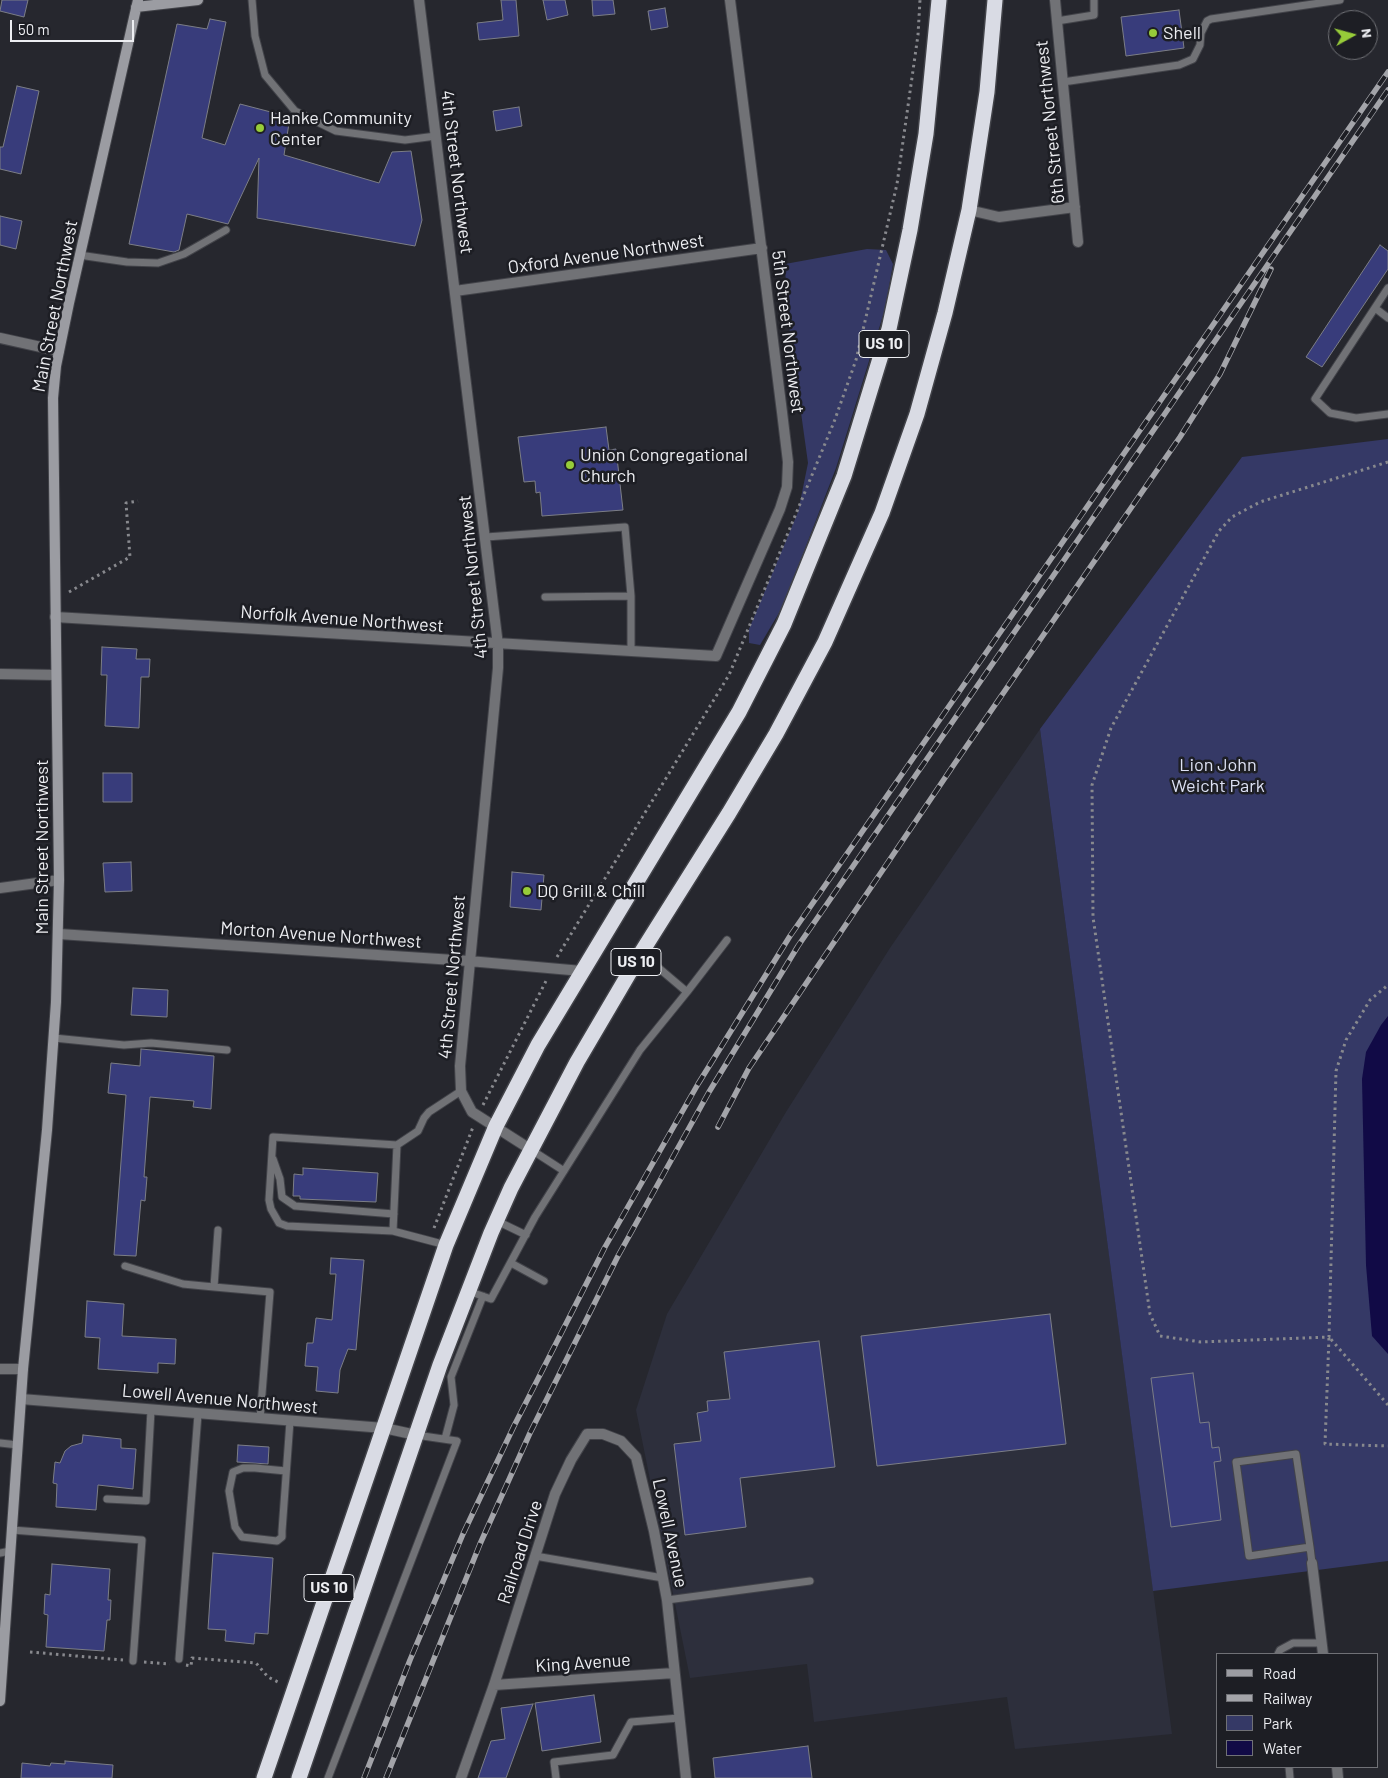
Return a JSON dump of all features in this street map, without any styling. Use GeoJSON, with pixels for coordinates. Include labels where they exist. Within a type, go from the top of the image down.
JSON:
{"type":"FeatureCollection","features":[{"type":"Feature","properties":{"kind":"highway","name":"US 10"},"geometry":{"type":"LineString","coordinates":[[264,1778],[446,1245],[496,1126],[538,1045],[739,712],[784,624],[844,476],[888,329],[907,248],[926,134],[939,0]]}},
{"type":"Feature","properties":{"kind":"highway","name":"US 10"},"geometry":{"type":"LineString","coordinates":[[299,1778],[416,1435],[468,1291],[496,1221],[530,1149],[577,1062],[641,953],[766,751],[825,642],[882,513],[917,414],[945,313],[969,210],[987,92],[995,0]]}},
{"type":"Feature","properties":{"kind":"street"},"geometry":{"type":"LineString","coordinates":[[137,4],[198,0]]}},
{"type":"Feature","properties":{"kind":"street","name":"4th Street Northwest"},"geometry":{"type":"LineString","coordinates":[[419,0],[498,645],[498,668],[460,1066],[461,1091],[472,1112],[530,1149]]}},
{"type":"Feature","properties":{"kind":"street","name":"5th Street Northwest"},"geometry":{"type":"LineString","coordinates":[[716,656],[780,509],[787,488],[787,454],[730,0]]}},
{"type":"Feature","properties":{"kind":"street","name":"6th Street Northwest"},"geometry":{"type":"LineString","coordinates":[[1055,0],[1078,242]]}},
{"type":"Feature","properties":{"kind":"street","name":"Main Street Northwest"},"geometry":{"type":"LineString","coordinates":[[0,1700],[5,1552],[12,1530],[21,1399],[54,1038],[59,934],[53,398],[59,351],[137,4]]}},
{"type":"Feature","properties":{"kind":"street"},"geometry":{"type":"LineString","coordinates":[[969,210],[999,217],[1075,207]]}},
{"type":"Feature","properties":{"kind":"street","name":"Oxford Avenue Northwest"},"geometry":{"type":"LineString","coordinates":[[455,291],[762,248]]}},
{"type":"Feature","properties":{"kind":"street"},"geometry":{"type":"LineString","coordinates":[[0,338],[59,351]]}},
{"type":"Feature","properties":{"kind":"street","name":"Norfolk Avenue Northwest"},"geometry":{"type":"LineString","coordinates":[[55,618],[498,645],[716,656]]}},
{"type":"Feature","properties":{"kind":"street"},"geometry":{"type":"LineString","coordinates":[[0,674],[56,675]]}},
{"type":"Feature","properties":{"kind":"street"},"geometry":{"type":"LineString","coordinates":[[0,888],[59,880]]}},
{"type":"Feature","properties":{"kind":"street","name":"Morton Avenue Northwest"},"geometry":{"type":"LineString","coordinates":[[59,934],[469,961],[582,971]]}},
{"type":"Feature","properties":{"kind":"street"},"geometry":{"type":"LineString","coordinates":[[0,1369],[24,1369]]}},
{"type":"Feature","properties":{"kind":"street","name":"Lowell Avenue Northwest"},"geometry":{"type":"LineString","coordinates":[[21,1399],[384,1428],[416,1435]]}},
{"type":"Feature","properties":{"kind":"street","name":"Railroad Drive"},"geometry":{"type":"LineString","coordinates":[[461,1778],[494,1685],[555,1494],[571,1460],[587,1434]]}},
{"type":"Feature","properties":{"kind":"street","name":"Lowell Avenue"},"geometry":{"type":"LineString","coordinates":[[587,1434],[603,1434],[621,1442],[636,1457],[668,1600],[674,1673]]}},
{"type":"Feature","properties":{"kind":"street"},"geometry":{"type":"LineString","coordinates":[[1312,1563],[1323,1653]]}},
{"type":"Feature","properties":{"kind":"street"},"geometry":{"type":"LineString","coordinates":[[674,1673],[686,1778]]}},
{"type":"Feature","properties":{"kind":"street","name":"King Avenue"},"geometry":{"type":"LineString","coordinates":[[494,1685],[674,1673]]}},
{"type":"Feature","properties":{"kind":"lane"},"geometry":{"type":"LineString","coordinates":[[252,0],[255,36],[264,75],[295,111],[336,131],[405,140],[436,136]]}},
{"type":"Feature","properties":{"kind":"lane"},"geometry":{"type":"LineString","coordinates":[[1057,21],[1094,15],[1094,0]]}},
{"type":"Feature","properties":{"kind":"lane"},"geometry":{"type":"LineString","coordinates":[[1063,82],[1179,65],[1193,59],[1200,45],[1201,33],[1207,20],[1340,0]]}},
{"type":"Feature","properties":{"kind":"lane"},"geometry":{"type":"LineString","coordinates":[[80,255],[127,262],[158,263],[184,254],[226,230]]}},
{"type":"Feature","properties":{"kind":"lane"},"geometry":{"type":"LineString","coordinates":[[1388,288],[1315,399],[1330,412],[1356,418],[1388,414]]}},
{"type":"Feature","properties":{"kind":"lane"},"geometry":{"type":"LineString","coordinates":[[1375,308],[1388,318]]}},
{"type":"Feature","properties":{"kind":"lane"},"geometry":{"type":"LineString","coordinates":[[486,537],[624,527],[631,596],[631,651]]}},
{"type":"Feature","properties":{"kind":"lane"},"geometry":{"type":"LineString","coordinates":[[545,598],[631,596]]}},
{"type":"Feature","properties":{"kind":"lane"},"geometry":{"type":"LineString","coordinates":[[468,1291],[492,1298],[526,1234],[640,1050],[688,992],[727,940]]}},
{"type":"Feature","properties":{"kind":"lane"},"geometry":{"type":"LineString","coordinates":[[641,953],[688,992]]}},
{"type":"Feature","properties":{"kind":"lane"},"geometry":{"type":"LineString","coordinates":[[54,1038],[124,1045],[151,1043],[227,1050]]}},
{"type":"Feature","properties":{"kind":"lane"},"geometry":{"type":"LineString","coordinates":[[446,1245],[394,1231],[287,1226],[279,1223],[268,1200],[273,1137],[397,1145],[418,1131],[429,1112],[461,1091]]}},
{"type":"Feature","properties":{"kind":"lane"},"geometry":{"type":"LineString","coordinates":[[394,1231],[397,1145]]}},
{"type":"Feature","properties":{"kind":"lane"},"geometry":{"type":"LineString","coordinates":[[530,1149],[564,1171]]}},
{"type":"Feature","properties":{"kind":"lane"},"geometry":{"type":"LineString","coordinates":[[272,1156],[280,1179],[282,1198],[289,1204],[394,1214]]}},
{"type":"Feature","properties":{"kind":"lane"},"geometry":{"type":"LineString","coordinates":[[496,1221],[526,1234]]}},
{"type":"Feature","properties":{"kind":"lane"},"geometry":{"type":"LineString","coordinates":[[214,1286],[218,1230]]}},
{"type":"Feature","properties":{"kind":"lane"},"geometry":{"type":"LineString","coordinates":[[511,1263],[544,1281]]}},
{"type":"Feature","properties":{"kind":"lane"},"geometry":{"type":"LineString","coordinates":[[125,1266],[183,1284],[270,1292],[260,1419]]}},
{"type":"Feature","properties":{"kind":"lane"},"geometry":{"type":"LineString","coordinates":[[445,1439],[454,1404],[451,1377],[483,1296]]}},
{"type":"Feature","properties":{"kind":"lane"},"geometry":{"type":"LineString","coordinates":[[107,1499],[146,1501],[151,1410]]}},
{"type":"Feature","properties":{"kind":"lane"},"geometry":{"type":"LineString","coordinates":[[180,1662],[198,1414]]}},
{"type":"Feature","properties":{"kind":"lane"},"geometry":{"type":"LineString","coordinates":[[286,1471],[243,1468],[232,1472],[229,1484],[237,1532],[247,1538],[276,1541],[282,1537],[290,1421]]}},
{"type":"Feature","properties":{"kind":"lane"},"geometry":{"type":"LineString","coordinates":[[328,1778],[456,1441],[416,1435]]}},
{"type":"Feature","properties":{"kind":"lane"},"geometry":{"type":"LineString","coordinates":[[0,1443],[18,1445]]}},
{"type":"Feature","properties":{"kind":"lane"},"geometry":{"type":"LineString","coordinates":[[1310,1547],[1249,1556],[1236,1462],[1296,1454],[1310,1547],[1312,1563]]}},
{"type":"Feature","properties":{"kind":"lane"},"geometry":{"type":"LineString","coordinates":[[12,1530],[142,1540],[133,1661]]}},
{"type":"Feature","properties":{"kind":"lane"},"geometry":{"type":"LineString","coordinates":[[536,1556],[663,1578]]}},
{"type":"Feature","properties":{"kind":"lane"},"geometry":{"type":"LineString","coordinates":[[668,1600],[810,1581]]}},
{"type":"Feature","properties":{"kind":"lane"},"geometry":{"type":"LineString","coordinates":[[1278,1653],[1280,1650],[1293,1643],[1322,1643]]}},
{"type":"Feature","properties":{"kind":"lane"},"geometry":{"type":"LineString","coordinates":[[556,1778],[554,1762],[612,1755],[631,1722],[680,1718]]}},
{"type":"Feature","properties":{"kind":"path"},"geometry":{"type":"LineString","coordinates":[[1329,1337],[1201,1342],[1160,1336],[1150,1314],[1093,917],[1092,785],[1111,728],[1220,531],[1232,517],[1260,502],[1388,462]]}},
{"type":"Feature","properties":{"kind":"path"},"geometry":{"type":"LineString","coordinates":[[55,599],[130,557],[126,503],[138,501]]}},
{"type":"Feature","properties":{"kind":"path"},"geometry":{"type":"LineString","coordinates":[[1388,984],[1370,1000],[1346,1040],[1336,1071],[1325,1444],[1388,1446]]}},
{"type":"Feature","properties":{"kind":"path"},"geometry":{"type":"LineString","coordinates":[[487,1097],[542,988]]}},
{"type":"Feature","properties":{"kind":"path"},"geometry":{"type":"LineString","coordinates":[[1329,1337],[1388,1406]]}},
{"type":"Feature","properties":{"kind":"path"},"geometry":{"type":"LineString","coordinates":[[30,1652],[171,1664]]}},
{"type":"Feature","properties":{"kind":"path"},"geometry":{"type":"LineString","coordinates":[[180,1662],[191,1666],[192,1658],[256,1663],[268,1677],[281,1683]]}},
{"type":"Feature","properties":{"kind":"shaded area"},"geometry":{"type":"Polygon","coordinates":[[[1040,729],[1172,1734],[1015,1749],[1007,1697],[814,1722],[807,1664],[690,1678],[636,1410],[667,1314],[786,1112],[890,948],[1040,729]]]}},
{"type":"Feature","properties":{"kind":"green space"},"geometry":{"type":"Polygon","coordinates":[[[867,249],[886,250],[893,264],[885,309],[836,468],[783,606],[760,645],[749,643],[749,629],[798,512],[808,463],[787,312],[785,264],[867,249]]]}},
{"type":"Feature","properties":{"kind":"green space","name":"Lion John Weicht Park"},"geometry":{"type":"Polygon","coordinates":[[[1388,439],[1388,1561],[1153,1591],[1040,729],[1242,457],[1388,439]]]}},
{"type":"Feature","properties":{"kind":"water"},"geometry":{"type":"Polygon","coordinates":[[[1388,1016],[1388,1354],[1372,1336],[1366,1265],[1362,1079],[1366,1052],[1388,1016]]]}},
{"type":"Feature","properties":{"kind":"building"},"geometry":{"type":"Polygon","coordinates":[[[2,0],[28,0],[24,17],[0,11],[2,0]]]}},
{"type":"Feature","properties":{"kind":"building"},"geometry":{"type":"Polygon","coordinates":[[[501,0],[516,0],[519,36],[479,40],[477,23],[503,20],[501,0]]]}},
{"type":"Feature","properties":{"kind":"building"},"geometry":{"type":"Polygon","coordinates":[[[543,0],[565,0],[568,15],[547,20],[543,0]]]}},
{"type":"Feature","properties":{"kind":"building"},"geometry":{"type":"Polygon","coordinates":[[[592,0],[613,0],[615,14],[593,16],[592,0]]]}},
{"type":"Feature","properties":{"kind":"building"},"geometry":{"type":"Polygon","coordinates":[[[665,8],[668,27],[651,30],[648,11],[665,8]]]}},
{"type":"Feature","properties":{"kind":"building","name":"Shell"},"geometry":{"type":"Polygon","coordinates":[[[1179,10],[1184,48],[1126,56],[1121,17],[1179,10]]]}},
{"type":"Feature","properties":{"kind":"building","name":"Hanke Community Center"},"geometry":{"type":"Polygon","coordinates":[[[210,19],[226,22],[202,138],[225,145],[240,104],[290,117],[284,155],[379,183],[392,152],[411,151],[422,220],[415,246],[257,218],[259,158],[228,224],[187,214],[179,250],[174,252],[129,244],[177,24],[207,29],[210,19]]]}},
{"type":"Feature","properties":{"kind":"building"},"geometry":{"type":"Polygon","coordinates":[[[17,86],[39,91],[21,174],[0,169],[0,147],[3,147],[17,86]]]}},
{"type":"Feature","properties":{"kind":"building"},"geometry":{"type":"Polygon","coordinates":[[[519,107],[522,126],[496,131],[493,111],[519,107]]]}},
{"type":"Feature","properties":{"kind":"building"},"geometry":{"type":"Polygon","coordinates":[[[0,216],[22,221],[16,249],[0,245],[0,216]]]}},
{"type":"Feature","properties":{"kind":"building"},"geometry":{"type":"Polygon","coordinates":[[[1380,245],[1388,251],[1388,269],[1322,367],[1306,357],[1380,245]]]}},
{"type":"Feature","properties":{"kind":"building","name":"Union Congregational Church"},"geometry":{"type":"Polygon","coordinates":[[[606,427],[609,450],[616,449],[623,510],[542,516],[540,492],[536,493],[535,481],[524,482],[518,437],[606,427]]]}},
{"type":"Feature","properties":{"kind":"building"},"geometry":{"type":"Polygon","coordinates":[[[102,647],[137,649],[136,659],[150,659],[149,677],[141,677],[139,728],[105,726],[107,675],[101,675],[102,647]]]}},
{"type":"Feature","properties":{"kind":"building"},"geometry":{"type":"Polygon","coordinates":[[[103,773],[132,773],[132,802],[103,802],[103,773]]]}},
{"type":"Feature","properties":{"kind":"building"},"geometry":{"type":"Polygon","coordinates":[[[131,862],[132,891],[105,892],[103,863],[131,862]]]}},
{"type":"Feature","properties":{"kind":"building","name":"DQ Grill & Chill"},"geometry":{"type":"Polygon","coordinates":[[[512,872],[544,875],[541,910],[510,907],[512,872]]]}},
{"type":"Feature","properties":{"kind":"building"},"geometry":{"type":"Polygon","coordinates":[[[133,988],[168,990],[167,1017],[131,1015],[133,988]]]}},
{"type":"Feature","properties":{"kind":"building"},"geometry":{"type":"Polygon","coordinates":[[[141,1049],[214,1056],[211,1109],[193,1107],[194,1101],[150,1097],[144,1177],[147,1177],[145,1201],[141,1200],[136,1256],[114,1255],[126,1095],[108,1093],[111,1063],[140,1066],[141,1049]]]}},
{"type":"Feature","properties":{"kind":"building"},"geometry":{"type":"Polygon","coordinates":[[[303,1168],[378,1173],[376,1202],[300,1199],[300,1196],[293,1196],[294,1174],[303,1175],[303,1168]]]}},
{"type":"Feature","properties":{"kind":"building"},"geometry":{"type":"Polygon","coordinates":[[[331,1258],[364,1260],[356,1350],[348,1349],[340,1370],[338,1393],[316,1391],[318,1367],[305,1366],[307,1343],[313,1343],[316,1318],[332,1320],[336,1274],[330,1274],[331,1258]]]}},
{"type":"Feature","properties":{"kind":"building"},"geometry":{"type":"Polygon","coordinates":[[[87,1301],[124,1304],[122,1336],[176,1339],[175,1364],[158,1363],[158,1373],[98,1369],[100,1338],[85,1337],[87,1301]]]}},
{"type":"Feature","properties":{"kind":"building"},"geometry":{"type":"Polygon","coordinates":[[[1050,1314],[1066,1444],[877,1466],[861,1336],[1050,1314]]]}},
{"type":"Feature","properties":{"kind":"building"},"geometry":{"type":"Polygon","coordinates":[[[819,1341],[835,1467],[740,1478],[746,1527],[685,1535],[674,1444],[701,1441],[697,1413],[708,1411],[707,1401],[730,1399],[724,1352],[819,1341]]]}},
{"type":"Feature","properties":{"kind":"building"},"geometry":{"type":"Polygon","coordinates":[[[1193,1373],[1200,1423],[1209,1422],[1212,1448],[1219,1447],[1221,1461],[1214,1462],[1221,1520],[1171,1527],[1151,1378],[1193,1373]]]}},
{"type":"Feature","properties":{"kind":"building"},"geometry":{"type":"Polygon","coordinates":[[[83,1435],[121,1439],[121,1448],[136,1449],[133,1489],[98,1485],[96,1510],[56,1507],[57,1484],[53,1483],[55,1462],[60,1463],[65,1451],[71,1446],[82,1443],[83,1435]]]}},
{"type":"Feature","properties":{"kind":"building"},"geometry":{"type":"Polygon","coordinates":[[[238,1445],[269,1447],[268,1464],[237,1462],[238,1445]]]}},
{"type":"Feature","properties":{"kind":"building"},"geometry":{"type":"Polygon","coordinates":[[[213,1553],[273,1558],[268,1634],[255,1633],[254,1644],[225,1641],[226,1630],[208,1629],[213,1553]]]}},
{"type":"Feature","properties":{"kind":"building"},"geometry":{"type":"Polygon","coordinates":[[[52,1564],[110,1569],[108,1600],[111,1600],[110,1620],[107,1620],[104,1651],[46,1647],[48,1615],[44,1614],[45,1594],[50,1595],[52,1564]]]}},
{"type":"Feature","properties":{"kind":"building"},"geometry":{"type":"Polygon","coordinates":[[[594,1695],[601,1742],[542,1751],[535,1703],[594,1695]]]}},
{"type":"Feature","properties":{"kind":"building"},"geometry":{"type":"Polygon","coordinates":[[[533,1704],[506,1778],[478,1778],[491,1741],[505,1739],[501,1708],[533,1704]]]}},
{"type":"Feature","properties":{"kind":"building"},"geometry":{"type":"Polygon","coordinates":[[[808,1746],[812,1778],[715,1778],[713,1758],[808,1746]]]}},
{"type":"Feature","properties":{"kind":"building"},"geometry":{"type":"Polygon","coordinates":[[[65,1761],[113,1765],[112,1778],[21,1778],[22,1763],[50,1766],[51,1763],[65,1764],[65,1761]]]}},
{"type":"Feature","properties":{"kind":"railway"},"geometry":{"type":"LineString","coordinates":[[364,1778],[410,1660],[463,1534],[514,1426],[605,1247],[698,1084],[790,936],[1388,72]]}},
{"type":"Feature","properties":{"kind":"railway"},"geometry":{"type":"LineString","coordinates":[[386,1778],[480,1544],[530,1433],[618,1256],[709,1092],[798,946],[1388,90]]}},
{"type":"Feature","properties":{"kind":"railway"},"geometry":{"type":"LineString","coordinates":[[718,1127],[749,1068],[955,763],[1180,437],[1220,374],[1271,269]]}},
{"type":"Feature","properties":{"kind":"place","name":"Shell"},"geometry":{"type":"Point","coordinates":[1153,33]}},
{"type":"Feature","properties":{"kind":"place","name":"Hanke Community Center"},"geometry":{"type":"Point","coordinates":[260,128]}},
{"type":"Feature","properties":{"kind":"place","name":"Union Congregational Church"},"geometry":{"type":"Point","coordinates":[570,465]}},
{"type":"Feature","properties":{"kind":"place","name":"DQ Grill & Chill"},"geometry":{"type":"Point","coordinates":[527,891]}}]}
